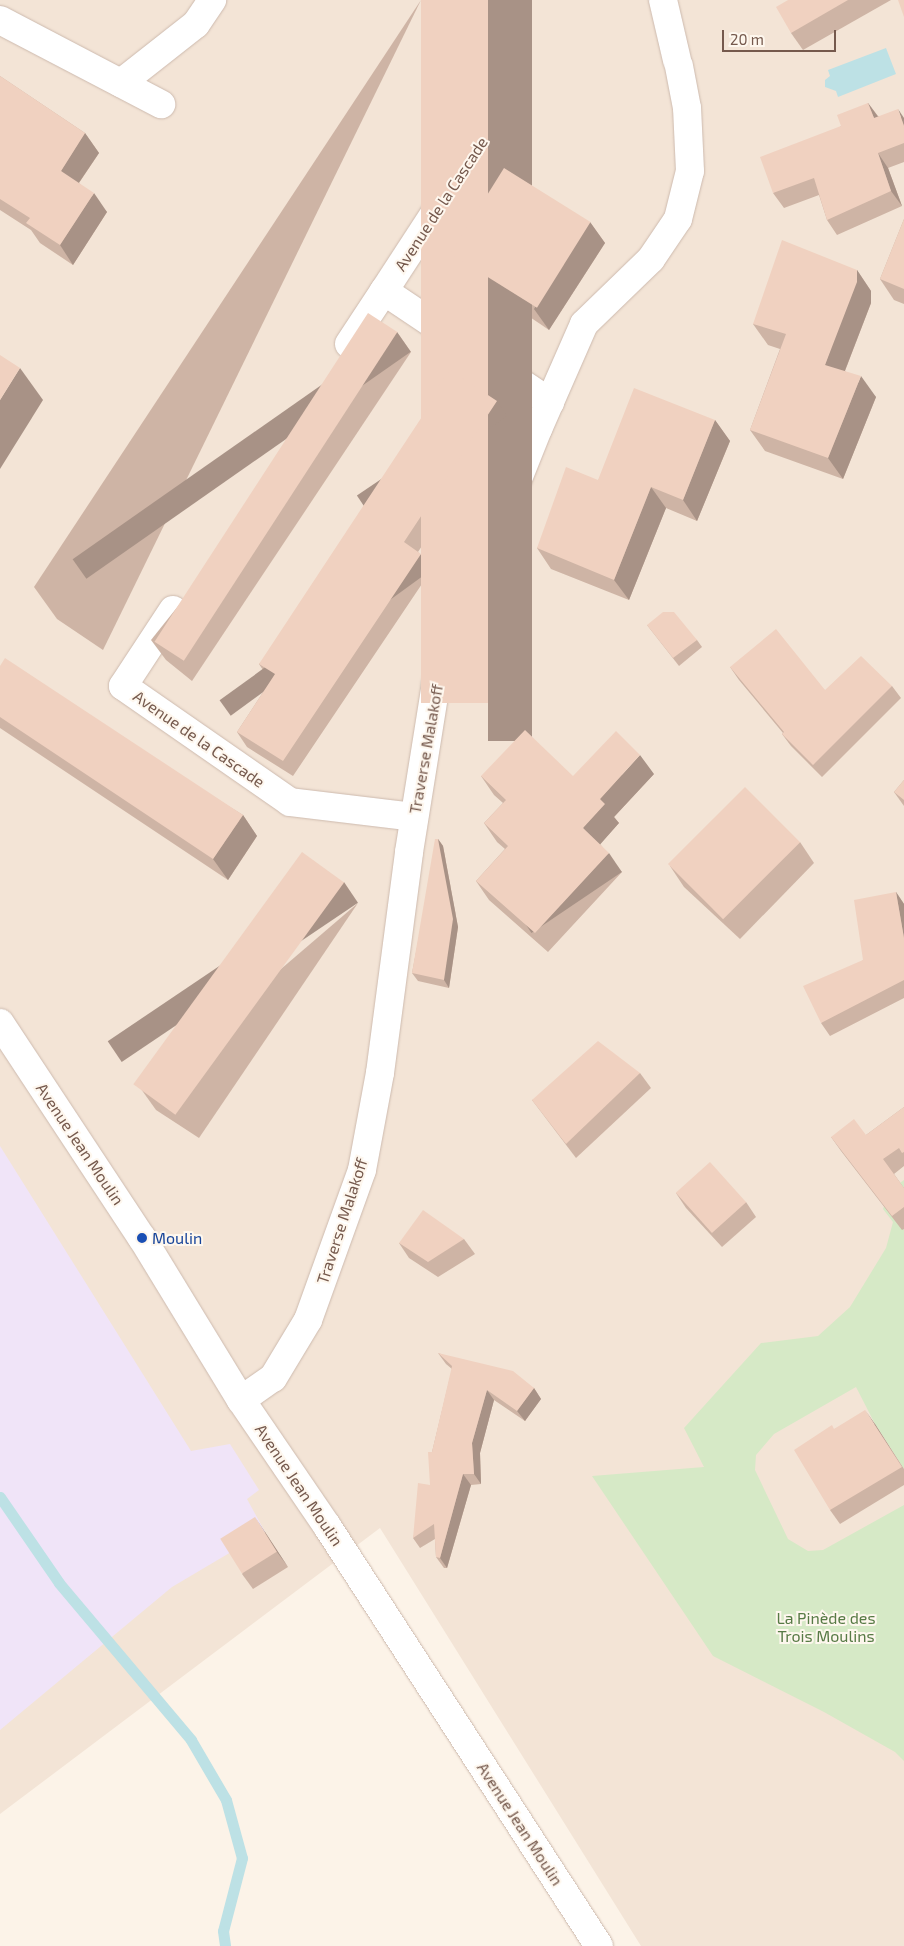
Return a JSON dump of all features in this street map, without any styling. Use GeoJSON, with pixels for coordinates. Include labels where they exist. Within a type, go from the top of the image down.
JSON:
{"type":"FeatureCollection","features":[{"type":"Feature","properties":{"kind":"street"},"geometry":{"type":"LineString","coordinates":[[121,83],[196,24],[212,0]]}},
{"type":"Feature","properties":{"kind":"street","name":"Traverse Malakoff"},"geometry":{"type":"LineString","coordinates":[[241,1400],[273,1378],[308,1320],[362,1170],[380,1073],[414,817],[436,684],[550,402],[584,324],[651,259],[678,218],[690,171],[687,108],[663,0]]}},
{"type":"Feature","properties":{"kind":"street"},"geometry":{"type":"LineString","coordinates":[[0,20],[161,104]]}},
{"type":"Feature","properties":{"kind":"street","name":"Avenue de la Cascade"},"geometry":{"type":"LineString","coordinates":[[335,365],[498,116]]}},
{"type":"Feature","properties":{"kind":"street"},"geometry":{"type":"LineString","coordinates":[[384,291],[550,402]]}},
{"type":"Feature","properties":{"kind":"street","name":"Avenue de la Cascade"},"geometry":{"type":"LineString","coordinates":[[188,588],[123,686],[290,802],[414,817]]}},
{"type":"Feature","properties":{"kind":"street","name":"Avenue Jean Moulin"},"geometry":{"type":"LineString","coordinates":[[0,1024],[142,1238],[241,1400],[327,1526],[598,1946]]}},
{"type":"Feature","properties":{"kind":"shaded area"},"geometry":{"type":"Polygon","coordinates":[[[0,0],[904,0],[904,1946],[641,1946],[380,1528],[0,1814],[0,0]]]}},
{"type":"Feature","properties":{"kind":"shaded area"},"geometry":{"type":"Polygon","coordinates":[[[0,1146],[191,1451],[230,1444],[259,1490],[247,1499],[265,1532],[172,1587],[0,1730],[0,1146]]]}},
{"type":"Feature","properties":{"kind":"green space","name":"La Pinède des Trois Moulins"},"geometry":{"type":"Polygon","coordinates":[[[904,1180],[904,1469],[875,1424],[856,1387],[774,1434],[756,1455],[755,1470],[788,1539],[808,1551],[823,1550],[904,1505],[904,1761],[895,1752],[824,1712],[713,1656],[592,1476],[704,1467],[684,1428],[761,1343],[818,1336],[850,1307],[886,1248],[893,1222],[883,1209],[890,1190],[904,1180]]]}},
{"type":"Feature","properties":{"kind":"water"},"geometry":{"type":"Polygon","coordinates":[[[886,48],[896,74],[838,97],[836,91],[825,87],[825,80],[830,76],[828,70],[886,48]]]}},
{"type":"Feature","properties":{"kind":"building"},"geometry":{"type":"Polygon","coordinates":[[[421,0],[488,0],[488,703],[421,703],[421,0]]]}},
{"type":"Feature","properties":{"kind":"building"},"geometry":{"type":"Polygon","coordinates":[[[788,0],[848,0],[791,33],[776,7],[788,0]]]}},
{"type":"Feature","properties":{"kind":"building"},"geometry":{"type":"Polygon","coordinates":[[[898,0],[904,0],[904,17],[898,0]]]}},
{"type":"Feature","properties":{"kind":"building"},"geometry":{"type":"Polygon","coordinates":[[[0,76],[85,133],[61,171],[94,193],[60,245],[26,223],[30,218],[0,199],[0,76]]]}},
{"type":"Feature","properties":{"kind":"building"},"geometry":{"type":"Polygon","coordinates":[[[868,103],[874,118],[898,109],[904,126],[904,143],[878,153],[891,191],[827,220],[814,178],[773,193],[760,157],[841,126],[837,115],[868,103]]]}},
{"type":"Feature","properties":{"kind":"building"},"geometry":{"type":"Polygon","coordinates":[[[504,168],[591,222],[537,308],[450,254],[504,168]]]}},
{"type":"Feature","properties":{"kind":"building"},"geometry":{"type":"Polygon","coordinates":[[[904,219],[904,289],[880,279],[904,219]]]}},
{"type":"Feature","properties":{"kind":"building"},"geometry":{"type":"Polygon","coordinates":[[[782,240],[857,270],[857,282],[825,365],[861,376],[828,458],[750,430],[786,334],[753,324],[782,240]]]}},
{"type":"Feature","properties":{"kind":"building"},"geometry":{"type":"Polygon","coordinates":[[[368,313],[397,332],[184,661],[155,642],[368,313]]]}},
{"type":"Feature","properties":{"kind":"building"},"geometry":{"type":"Polygon","coordinates":[[[0,355],[20,368],[0,400],[0,355]]]}},
{"type":"Feature","properties":{"kind":"building"},"geometry":{"type":"Polygon","coordinates":[[[450,370],[497,401],[404,542],[421,554],[283,761],[237,732],[275,674],[259,664],[437,394],[437,388],[450,370]]]}},
{"type":"Feature","properties":{"kind":"building"},"geometry":{"type":"Polygon","coordinates":[[[634,388],[715,420],[683,500],[651,487],[614,580],[537,548],[566,467],[598,480],[634,388]]]}},
{"type":"Feature","properties":{"kind":"building"},"geometry":{"type":"Polygon","coordinates":[[[663,612],[674,612],[697,640],[673,658],[647,625],[663,612]]]}},
{"type":"Feature","properties":{"kind":"building"},"geometry":{"type":"Polygon","coordinates":[[[776,629],[825,690],[861,656],[892,686],[813,765],[782,734],[784,732],[730,667],[776,629]]]}},
{"type":"Feature","properties":{"kind":"building"},"geometry":{"type":"Polygon","coordinates":[[[5,658],[243,815],[213,859],[0,717],[0,666],[5,658]]]}},
{"type":"Feature","properties":{"kind":"building"},"geometry":{"type":"Polygon","coordinates":[[[525,730],[573,776],[616,731],[640,755],[600,799],[605,804],[583,828],[609,853],[535,933],[476,881],[508,846],[484,823],[506,800],[481,776],[525,730]]]}},
{"type":"Feature","properties":{"kind":"building"},"geometry":{"type":"Polygon","coordinates":[[[904,780],[904,800],[894,792],[904,780]]]}},
{"type":"Feature","properties":{"kind":"building"},"geometry":{"type":"Polygon","coordinates":[[[745,787],[800,842],[723,919],[668,864],[745,787]]]}},
{"type":"Feature","properties":{"kind":"building"},"geometry":{"type":"Polygon","coordinates":[[[435,839],[438,839],[453,919],[444,980],[412,973],[435,839]]]}},
{"type":"Feature","properties":{"kind":"building"},"geometry":{"type":"Polygon","coordinates":[[[302,852],[344,883],[175,1115],[133,1084],[302,852]]]}},
{"type":"Feature","properties":{"kind":"building"},"geometry":{"type":"Polygon","coordinates":[[[896,892],[904,938],[904,980],[821,1023],[803,986],[863,960],[854,900],[896,892]]]}},
{"type":"Feature","properties":{"kind":"building"},"geometry":{"type":"Polygon","coordinates":[[[598,1041],[640,1073],[566,1144],[532,1100],[598,1041]]]}},
{"type":"Feature","properties":{"kind":"building"},"geometry":{"type":"Polygon","coordinates":[[[904,1107],[904,1152],[902,1153],[899,1148],[883,1159],[904,1188],[904,1207],[892,1216],[831,1137],[854,1119],[866,1135],[904,1107]]]}},
{"type":"Feature","properties":{"kind":"building"},"geometry":{"type":"Polygon","coordinates":[[[710,1162],[746,1202],[712,1233],[676,1193],[710,1162]]]}},
{"type":"Feature","properties":{"kind":"building"},"geometry":{"type":"Polygon","coordinates":[[[423,1210],[464,1239],[428,1262],[399,1243],[423,1210]]]}},
{"type":"Feature","properties":{"kind":"building"},"geometry":{"type":"Polygon","coordinates":[[[438,1353],[513,1371],[534,1388],[517,1411],[487,1390],[472,1443],[474,1474],[463,1474],[440,1558],[436,1557],[434,1524],[413,1538],[418,1483],[430,1485],[428,1452],[432,1452],[452,1366],[438,1353]]]}},
{"type":"Feature","properties":{"kind":"building"},"geometry":{"type":"Polygon","coordinates":[[[865,1410],[902,1467],[830,1510],[794,1450],[832,1425],[834,1429],[865,1410]]]}},
{"type":"Feature","properties":{"kind":"building"},"geometry":{"type":"Polygon","coordinates":[[[255,1517],[277,1552],[242,1573],[220,1539],[255,1517]]]}},
{"type":"Feature","properties":{"kind":"waterway"},"geometry":{"type":"LineString","coordinates":[[0,1497],[59,1583],[191,1740],[226,1800],[242,1858],[223,1931],[225,1946]]}},
{"type":"Feature","properties":{"kind":"place","name":"Moulin"},"geometry":{"type":"Point","coordinates":[142,1238]}}]}
